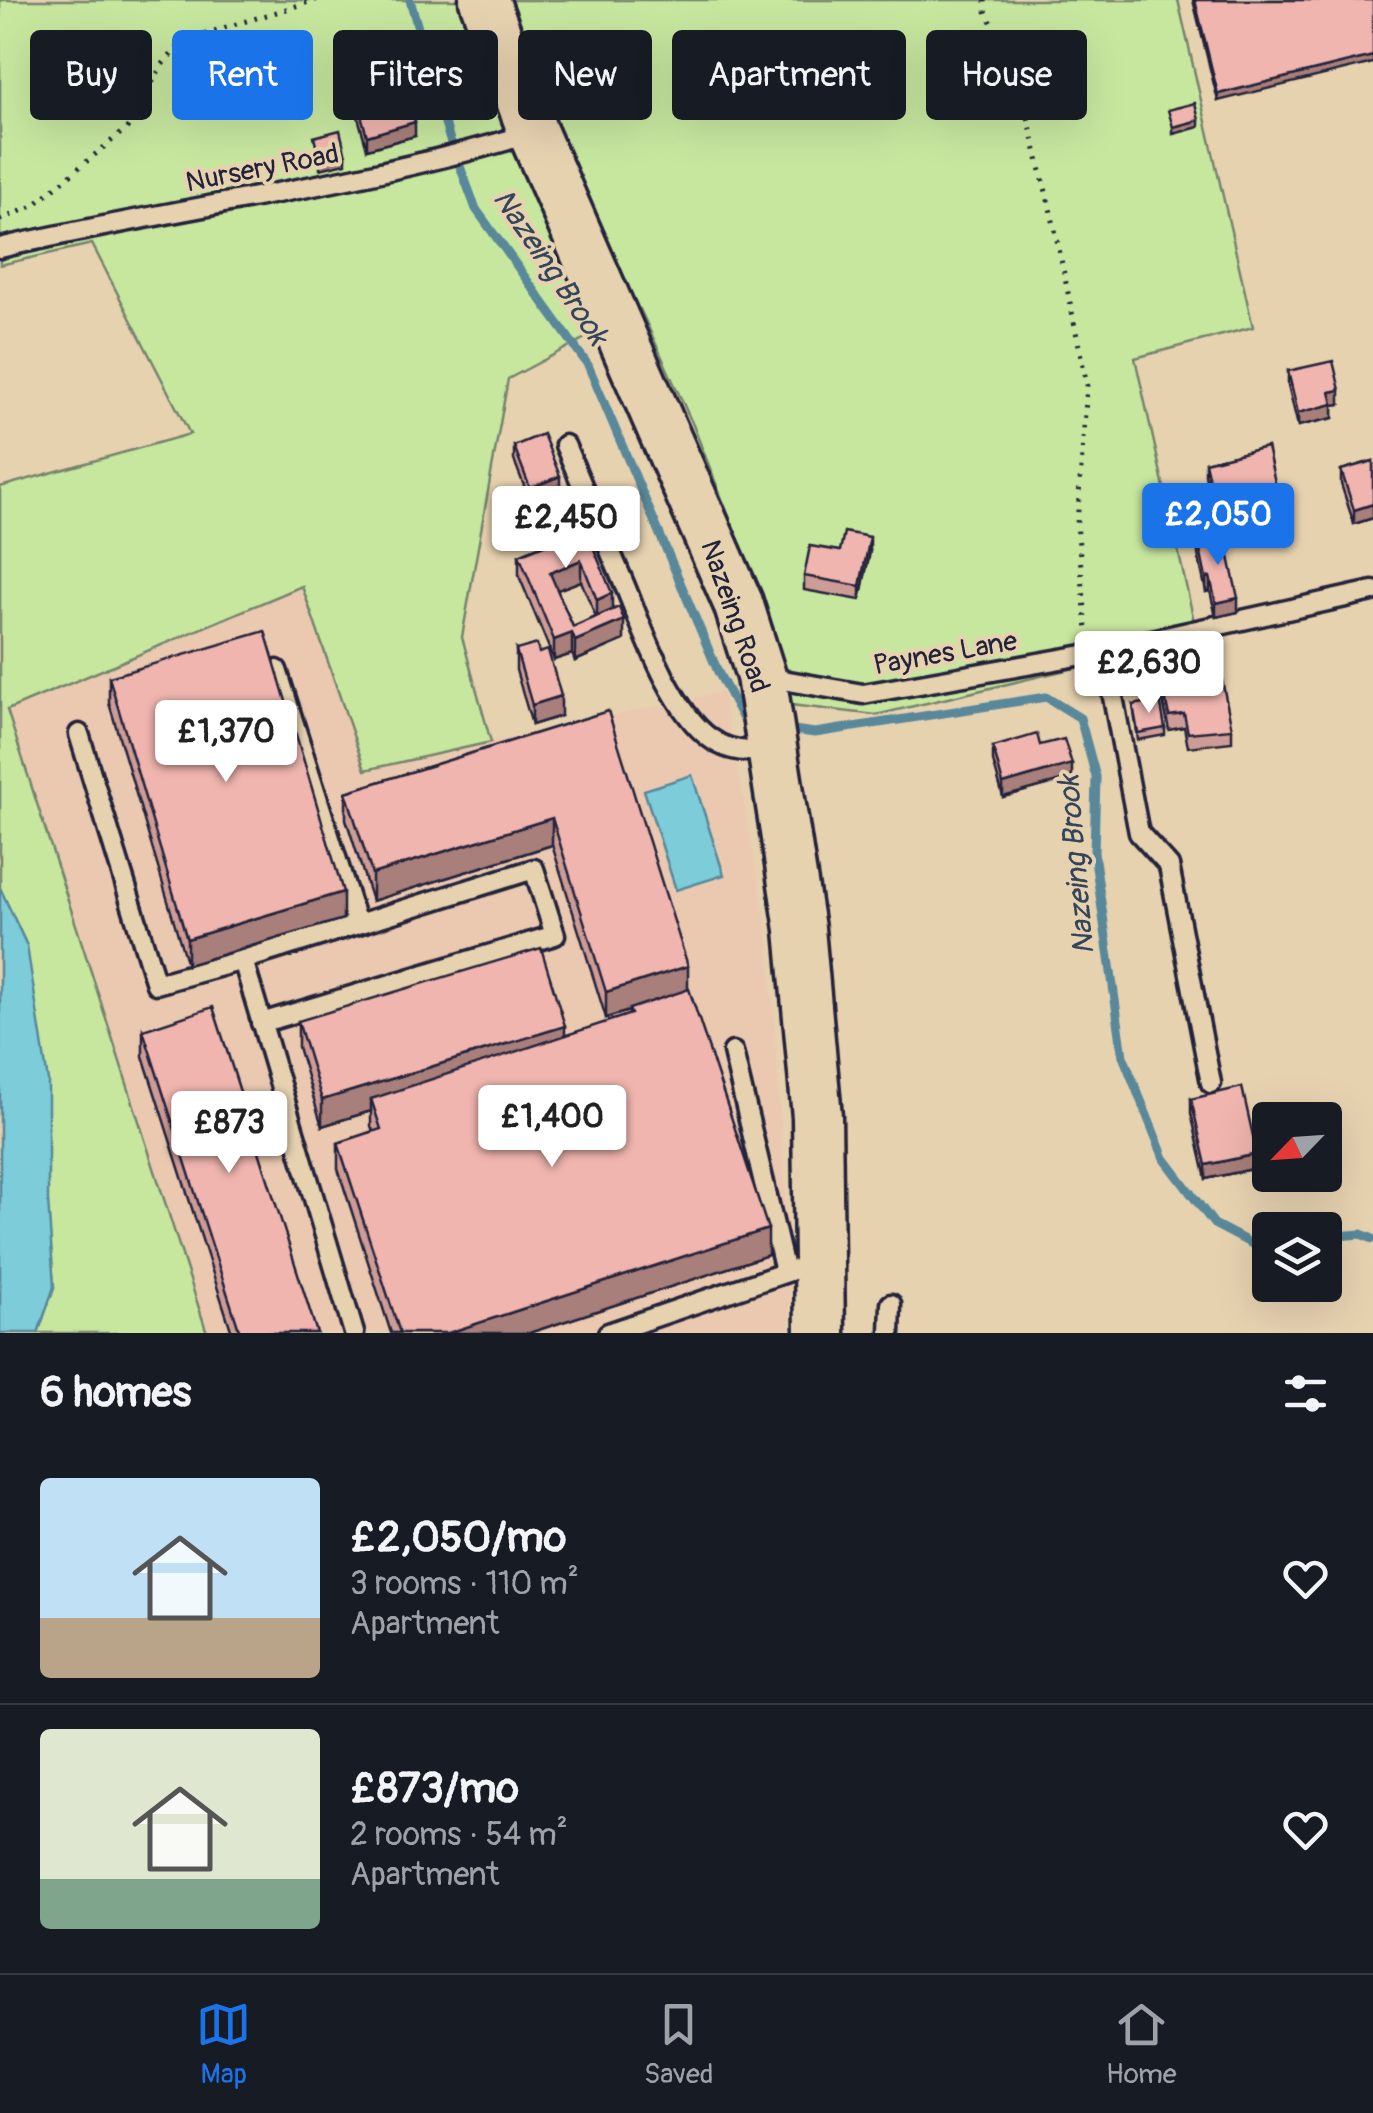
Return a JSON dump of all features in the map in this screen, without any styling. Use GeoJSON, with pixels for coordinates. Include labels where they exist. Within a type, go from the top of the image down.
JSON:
{"type":"FeatureCollection","features":[{"type":"Feature","properties":{"kind":"main road","name":"Nazeing Road"},"geometry":{"type":"LineString","coordinates":[[484,0],[532,133],[731,587],[761,676],[800,929],[817,1117],[803,1267],[820,1333]]}},
{"type":"Feature","properties":{"kind":"lane","name":"Nursery Road"},"geometry":{"type":"LineString","coordinates":[[0,248],[438,159],[532,133]]}},
{"type":"Feature","properties":{"kind":"lane"},"geometry":{"type":"LineString","coordinates":[[566,445],[660,669],[694,723],[726,747],[750,753],[774,750]]}},
{"type":"Feature","properties":{"kind":"lane","name":"Paynes Lane"},"geometry":{"type":"LineString","coordinates":[[761,676],[863,694],[1097,652],[1373,592]]}},
{"type":"Feature","properties":{"kind":"lane"},"geometry":{"type":"LineString","coordinates":[[1097,652],[1139,833],[1170,866],[1211,1083]]}},
{"type":"Feature","properties":{"kind":"lane"},"geometry":{"type":"LineString","coordinates":[[277,670],[357,924]]}},
{"type":"Feature","properties":{"kind":"lane"},"geometry":{"type":"LineString","coordinates":[[79,734],[156,984],[534,869],[555,935],[261,1024]]}},
{"type":"Feature","properties":{"kind":"lane"},"geometry":{"type":"LineString","coordinates":[[243,960],[354,1333]]}},
{"type":"Feature","properties":{"kind":"lane"},"geometry":{"type":"LineString","coordinates":[[608,1333],[803,1267],[733,1052]]}},
{"type":"Feature","properties":{"kind":"lane"},"geometry":{"type":"LineString","coordinates":[[890,1333],[891,1304]]}},
{"type":"Feature","properties":{"kind":"path"},"geometry":{"type":"LineString","coordinates":[[0,220],[33,206],[127,128],[162,65],[178,47],[206,33],[316,0]]}},
{"type":"Feature","properties":{"kind":"path"},"geometry":{"type":"LineString","coordinates":[[985,0],[986,11],[1020,84],[1087,386],[1077,524],[1097,652]]}},
{"type":"Feature","properties":{"kind":"shaded area"},"geometry":{"type":"Polygon","coordinates":[[[303,586],[365,769],[723,692],[768,929],[791,1269],[789,1333],[207,1333],[7,710],[303,586]]]}},
{"type":"Feature","properties":{"kind":"green space"},"geometry":{"type":"Polygon","coordinates":[[[0,0],[1178,0],[1253,327],[1135,358],[1198,639],[876,715],[791,705],[763,603],[693,425],[640,309],[508,379],[462,637],[491,742],[365,770],[302,586],[7,710],[207,1333],[38,1333],[54,1287],[27,946],[0,888],[0,487],[190,434],[92,244],[0,265],[0,0]]]}},
{"type":"Feature","properties":{"kind":"water"},"geometry":{"type":"Polygon","coordinates":[[[692,775],[724,875],[676,890],[644,790],[692,775]]]}},
{"type":"Feature","properties":{"kind":"water"},"geometry":{"type":"Polygon","coordinates":[[[0,888],[27,946],[48,1081],[48,1200],[54,1287],[38,1333],[0,1333],[0,888]]]}},
{"type":"Feature","properties":{"kind":"building"},"geometry":{"type":"Polygon","coordinates":[[[1195,0],[1373,0],[1373,56],[1218,94],[1195,0]]]}},
{"type":"Feature","properties":{"kind":"building"},"geometry":{"type":"Polygon","coordinates":[[[1195,103],[1199,120],[1173,127],[1168,110],[1195,103]]]}},
{"type":"Feature","properties":{"kind":"building"},"geometry":{"type":"Polygon","coordinates":[[[362,120],[414,120],[415,122],[367,136],[362,120]]]}},
{"type":"Feature","properties":{"kind":"building"},"geometry":{"type":"Polygon","coordinates":[[[340,130],[346,156],[320,162],[314,137],[340,130]]]}},
{"type":"Feature","properties":{"kind":"building"},"geometry":{"type":"Polygon","coordinates":[[[1333,361],[1340,390],[1330,392],[1333,404],[1298,413],[1288,371],[1333,361]]]}},
{"type":"Feature","properties":{"kind":"building"},"geometry":{"type":"Polygon","coordinates":[[[543,434],[560,476],[530,488],[514,446],[543,434]]]}},
{"type":"Feature","properties":{"kind":"building"},"geometry":{"type":"Polygon","coordinates":[[[1267,447],[1284,522],[1259,528],[1253,503],[1216,511],[1205,462],[1267,447]]]}},
{"type":"Feature","properties":{"kind":"building"},"geometry":{"type":"Polygon","coordinates":[[[1373,461],[1373,504],[1354,510],[1341,470],[1373,461]]]}},
{"type":"Feature","properties":{"kind":"building"},"geometry":{"type":"Polygon","coordinates":[[[573,498],[612,593],[597,600],[581,560],[550,573],[573,627],[619,607],[624,620],[575,641],[572,633],[554,640],[519,555],[551,542],[538,513],[573,498]]]}},
{"type":"Feature","properties":{"kind":"building"},"geometry":{"type":"Polygon","coordinates":[[[844,532],[870,537],[860,586],[804,576],[810,546],[840,551],[844,532]]]}},
{"type":"Feature","properties":{"kind":"building"},"geometry":{"type":"Polygon","coordinates":[[[1224,534],[1238,598],[1216,603],[1198,540],[1224,534]]]}},
{"type":"Feature","properties":{"kind":"building"},"geometry":{"type":"Polygon","coordinates":[[[265,631],[343,892],[187,939],[109,677],[265,631]]]}},
{"type":"Feature","properties":{"kind":"building"},"geometry":{"type":"Polygon","coordinates":[[[537,644],[539,653],[548,650],[561,696],[532,705],[516,650],[537,644]]]}},
{"type":"Feature","properties":{"kind":"building"},"geometry":{"type":"Polygon","coordinates":[[[1221,675],[1232,729],[1188,733],[1184,714],[1169,716],[1163,687],[1221,675]]]}},
{"type":"Feature","properties":{"kind":"building"},"geometry":{"type":"Polygon","coordinates":[[[1160,700],[1165,728],[1138,733],[1133,705],[1160,700]]]}},
{"type":"Feature","properties":{"kind":"building"},"geometry":{"type":"Polygon","coordinates":[[[608,711],[688,966],[606,992],[552,818],[372,874],[346,792],[608,711]]]}},
{"type":"Feature","properties":{"kind":"building"},"geometry":{"type":"Polygon","coordinates":[[[1037,734],[1040,745],[1064,739],[1072,764],[1003,784],[993,747],[1037,734]]]}},
{"type":"Feature","properties":{"kind":"building"},"geometry":{"type":"Polygon","coordinates":[[[541,948],[565,1026],[322,1100],[298,1021],[541,948]]]}},
{"type":"Feature","properties":{"kind":"building"},"geometry":{"type":"Polygon","coordinates":[[[689,989],[768,1229],[448,1333],[400,1333],[338,1143],[381,1129],[371,1099],[631,1014],[629,1009],[689,989]]]}},
{"type":"Feature","properties":{"kind":"building"},"geometry":{"type":"Polygon","coordinates":[[[213,1007],[317,1333],[240,1333],[143,1030],[213,1007]]]}},
{"type":"Feature","properties":{"kind":"building"},"geometry":{"type":"Polygon","coordinates":[[[1242,1087],[1252,1132],[1252,1155],[1206,1165],[1191,1099],[1242,1087]]]}},
{"type":"Feature","properties":{"kind":"waterway","name":"Nazeing Brook"},"geometry":{"type":"LineString","coordinates":[[410,0],[449,137],[476,209],[588,365],[719,674],[743,719]]}},
{"type":"Feature","properties":{"kind":"waterway","name":"Nazeing Brook"},"geometry":{"type":"LineString","coordinates":[[786,729],[815,733],[1046,697],[1080,718],[1096,777],[1094,853],[1123,1056],[1164,1158],[1214,1224],[1252,1244]]}},
{"type":"Feature","properties":{"kind":"waterway","name":"Nazeing Brook"},"geometry":{"type":"LineString","coordinates":[[1342,1236],[1361,1234],[1373,1239]]}}]}
